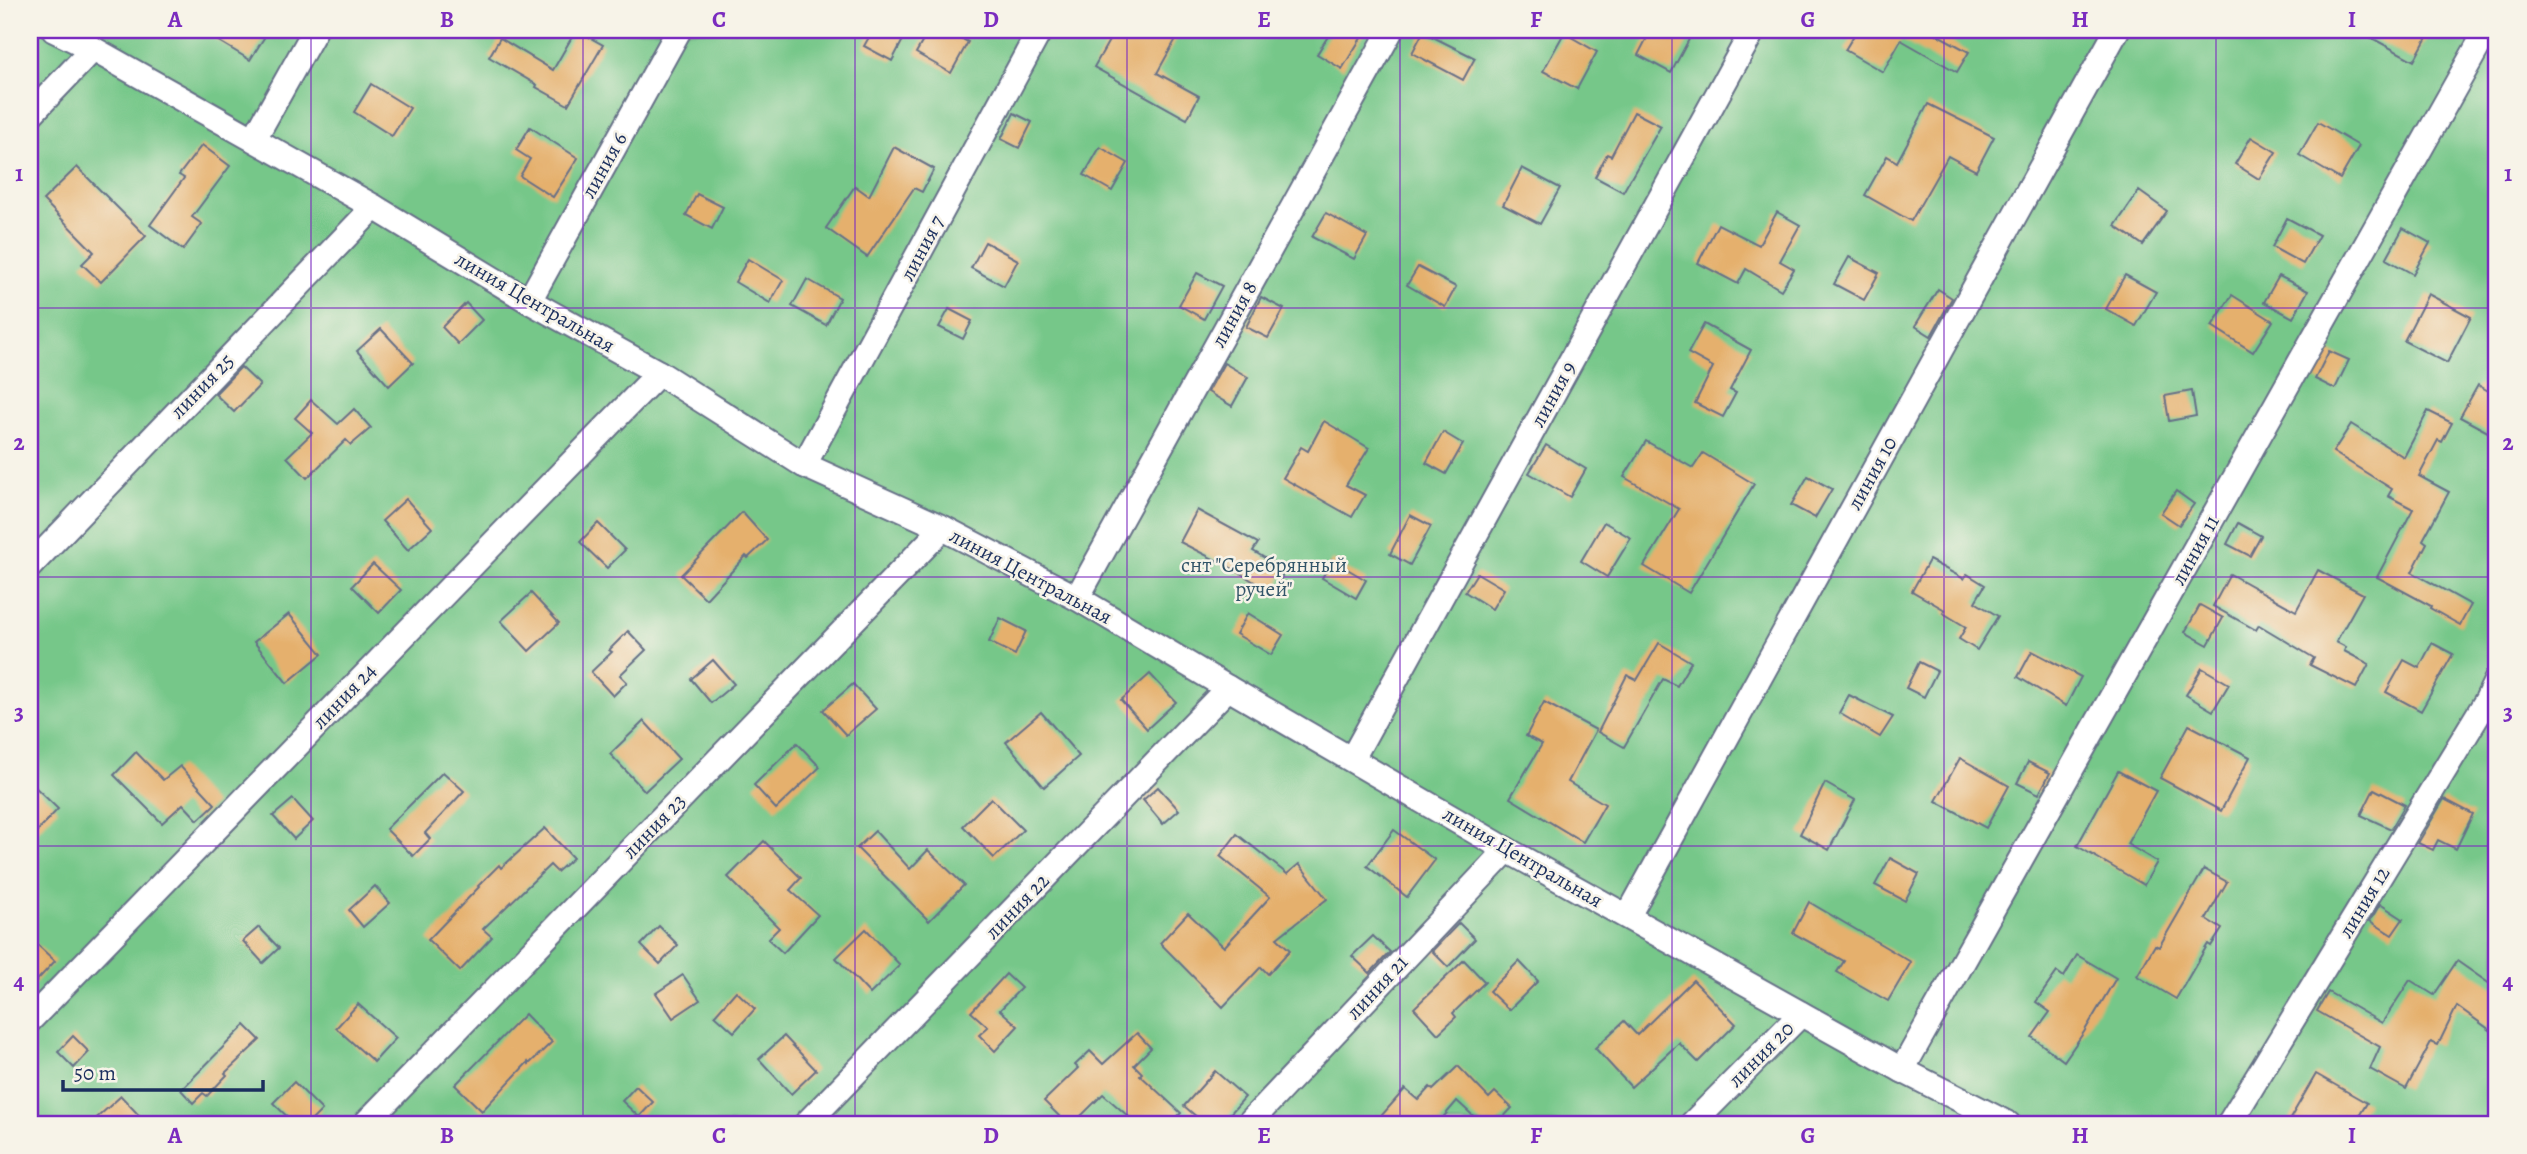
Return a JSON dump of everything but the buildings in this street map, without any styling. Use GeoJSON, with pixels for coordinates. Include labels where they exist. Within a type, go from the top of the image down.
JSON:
{"type":"FeatureCollection","features":[{"type":"Feature","properties":{"kind":"street","name":"линия Центральная"},"geometry":{"type":"LineString","coordinates":[[54,30],[93,49],[374,207],[529,301],[659,373],[804,465],[943,528],[1077,598],[1507,850],[1902,1070],[2008,1124]]}},
{"type":"Feature","properties":{"kind":"street"},"geometry":{"type":"LineString","coordinates":[[254,139],[315,30]]}},
{"type":"Feature","properties":{"kind":"street","name":"линия 6"},"geometry":{"type":"LineString","coordinates":[[529,301],[679,30]]}},
{"type":"Feature","properties":{"kind":"street","name":"линия 7"},"geometry":{"type":"LineString","coordinates":[[804,465],[1040,30]]}},
{"type":"Feature","properties":{"kind":"street","name":"линия 8"},"geometry":{"type":"LineString","coordinates":[[1077,598],[1391,30]]}},
{"type":"Feature","properties":{"kind":"street","name":"линия 9"},"geometry":{"type":"LineString","coordinates":[[1352,759],[1753,30]]}},
{"type":"Feature","properties":{"kind":"street","name":"линия 10"},"geometry":{"type":"LineString","coordinates":[[1628,916],[2117,30]]}},
{"type":"Feature","properties":{"kind":"street","name":"линия 11"},"geometry":{"type":"LineString","coordinates":[[1902,1070],[2487,30]]}},
{"type":"Feature","properties":{"kind":"street"},"geometry":{"type":"LineString","coordinates":[[30,115],[93,49]]}},
{"type":"Feature","properties":{"kind":"street","name":"линия 25"},"geometry":{"type":"LineString","coordinates":[[30,566],[374,207]]}},
{"type":"Feature","properties":{"kind":"street","name":"линия 24"},"geometry":{"type":"LineString","coordinates":[[30,1020],[659,373]]}},
{"type":"Feature","properties":{"kind":"street","name":"линия 23"},"geometry":{"type":"LineString","coordinates":[[365,1124],[943,528]]}},
{"type":"Feature","properties":{"kind":"street","name":"линия 12"},"geometry":{"type":"LineString","coordinates":[[2229,1124],[2487,700],[2497,679]]}},
{"type":"Feature","properties":{"kind":"street","name":"линия 22"},"geometry":{"type":"LineString","coordinates":[[806,1124],[1228,688]]}},
{"type":"Feature","properties":{"kind":"street","name":"линия 21"},"geometry":{"type":"LineString","coordinates":[[1248,1124],[1507,850]]}},
{"type":"Feature","properties":{"kind":"street","name":"линия 20"},"geometry":{"type":"LineString","coordinates":[[1692,1124],[1801,1014]]}},
{"type":"Feature","properties":{"kind":"green space","name":"снт \"Серебрянный ручей\""},"geometry":{"type":"Polygon","coordinates":[[[30,30],[2497,30],[2497,1124],[30,1124],[30,30]]]}}]}
